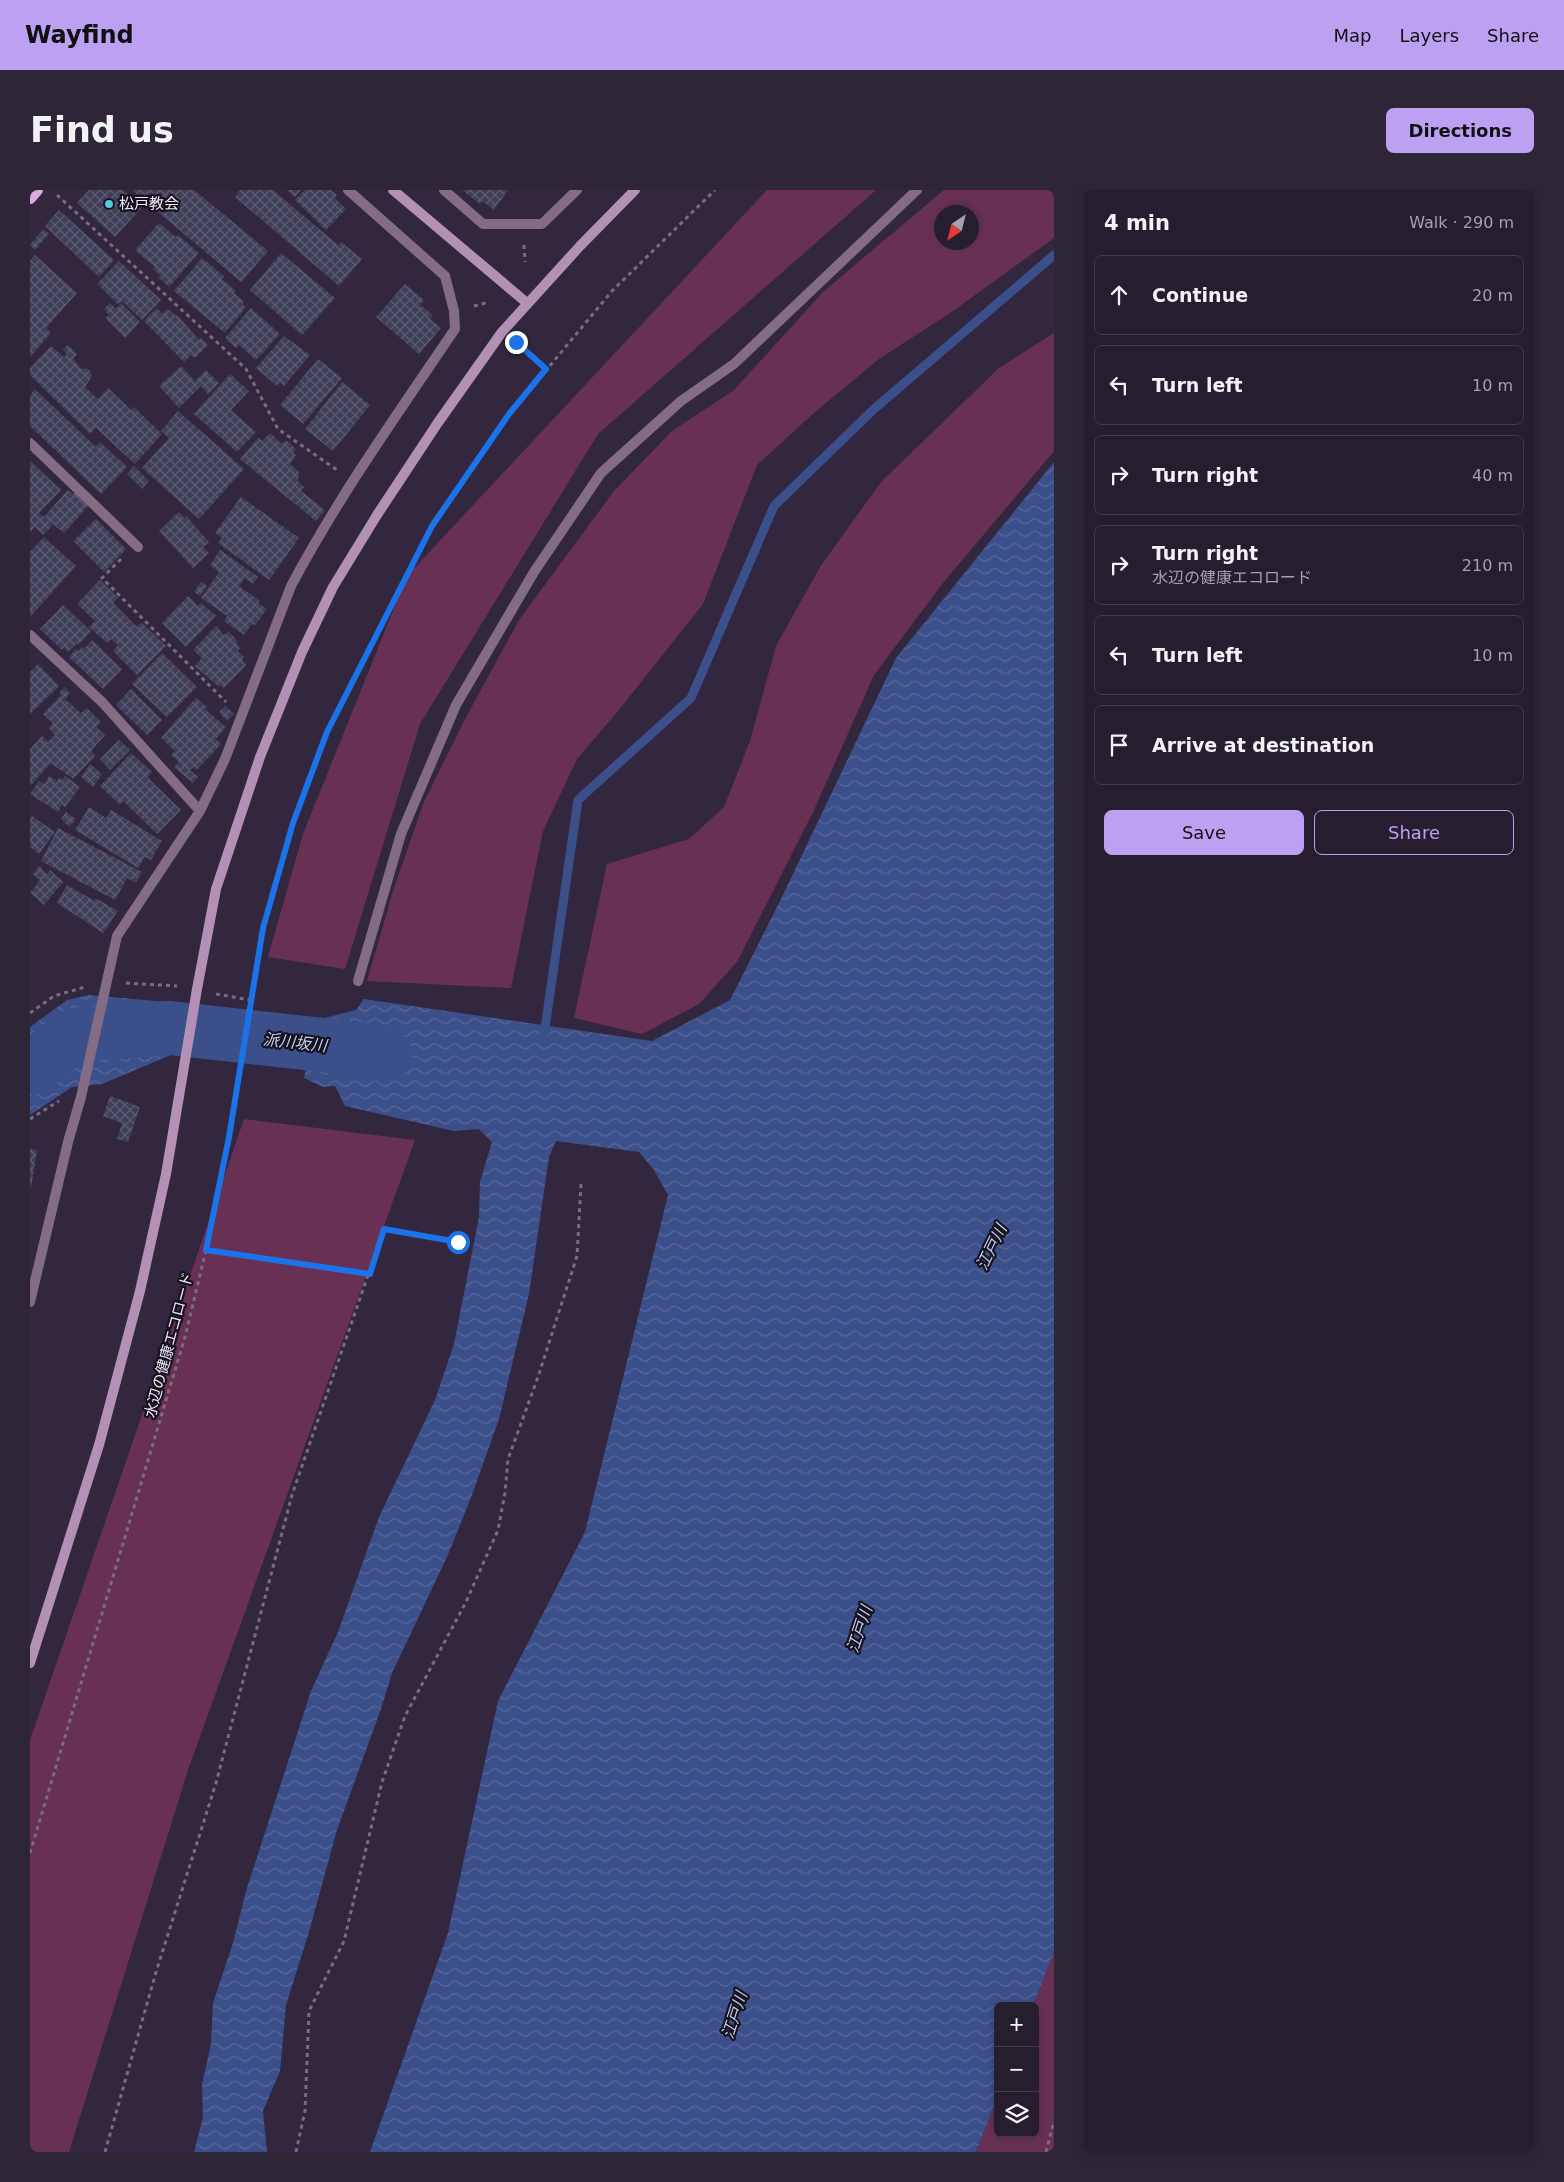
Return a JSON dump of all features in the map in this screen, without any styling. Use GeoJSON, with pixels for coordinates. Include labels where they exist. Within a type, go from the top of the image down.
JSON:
{"type":"FeatureCollection","features":[{"type":"Feature","properties":{"kind":"main road"},"geometry":{"type":"LineString","coordinates":[[30,198],[38,190]]}},
{"type":"Feature","properties":{"kind":"street"},"geometry":{"type":"LineString","coordinates":[[30,1302],[68,1142],[81,1097],[117,936],[200,811],[225,758],[290,586],[352,481],[455,329],[454,311],[445,276],[348,190]]}},
{"type":"Feature","properties":{"kind":"street"},"geometry":{"type":"LineString","coordinates":[[394,190],[527,303]]}},
{"type":"Feature","properties":{"kind":"street"},"geometry":{"type":"LineString","coordinates":[[444,190],[483,224],[542,224],[577,190]]}},
{"type":"Feature","properties":{"kind":"street"},"geometry":{"type":"LineString","coordinates":[[30,1663],[99,1445],[140,1291],[166,1174],[216,889],[260,756],[302,652],[333,587],[436,424],[502,332],[527,303],[635,190]]}},
{"type":"Feature","properties":{"kind":"street"},"geometry":{"type":"LineString","coordinates":[[358,981],[401,834],[456,705],[534,572],[601,473],[681,401],[734,364],[917,190]]}},
{"type":"Feature","properties":{"kind":"street"},"geometry":{"type":"LineString","coordinates":[[30,442],[137,546]]}},
{"type":"Feature","properties":{"kind":"street"},"geometry":{"type":"LineString","coordinates":[[30,635],[102,702],[200,811]]}},
{"type":"Feature","properties":{"kind":"path"},"geometry":{"type":"LineString","coordinates":[[51,190],[246,369],[278,429],[352,481]]}},
{"type":"Feature","properties":{"kind":"path","name":"水辺の健康エコロード"},"geometry":{"type":"LineString","coordinates":[[30,1853],[185,1337],[206,1250],[229,1137],[263,928],[293,823],[327,732],[432,526],[509,414],[612,291],[714,190]]}},
{"type":"Feature","properties":{"kind":"path"},"geometry":{"type":"LineString","coordinates":[[516,342],[546,369]]}},
{"type":"Feature","properties":{"kind":"path"},"geometry":{"type":"LineString","coordinates":[[137,546],[102,578],[240,716]]}},
{"type":"Feature","properties":{"kind":"path"},"geometry":{"type":"LineString","coordinates":[[30,1013],[54,996],[107,982],[182,987]]}},
{"type":"Feature","properties":{"kind":"path"},"geometry":{"type":"LineString","coordinates":[[214,993],[250,1000]]}},
{"type":"Feature","properties":{"kind":"path"},"geometry":{"type":"LineString","coordinates":[[30,1119],[55,1102],[81,1097]]}},
{"type":"Feature","properties":{"kind":"path"},"geometry":{"type":"LineString","coordinates":[[296,2152],[305,2111],[308,2011],[344,1941],[382,1782],[405,1716],[466,1602],[498,1530],[505,1493],[508,1459],[538,1377],[577,1256],[580,1184]]}},
{"type":"Feature","properties":{"kind":"path"},"geometry":{"type":"LineString","coordinates":[[105,2152],[156,1972],[216,1783],[292,1495],[384,1229],[458,1242]]}},
{"type":"Feature","properties":{"kind":"path"},"geometry":{"type":"LineString","coordinates":[[206,1250],[370,1274]]}},
{"type":"Feature","properties":{"kind":"path"},"geometry":{"type":"LineString","coordinates":[[1046,2152],[1054,2121]]}},
{"type":"Feature","properties":{"kind":"shaded area"},"geometry":{"type":"Polygon","coordinates":[[[767,190],[876,190],[598,434],[420,724],[345,969],[268,957],[303,834],[407,576],[767,190]]]}},
{"type":"Feature","properties":{"kind":"shaded area"},"geometry":{"type":"Polygon","coordinates":[[[944,190],[1054,190],[1054,238],[953,311],[879,359],[815,412],[757,465],[703,604],[614,716],[577,759],[543,831],[511,988],[367,981],[394,888],[424,802],[464,721],[519,620],[614,491],[672,431],[734,390],[824,291],[944,190]]]}},
{"type":"Feature","properties":{"kind":"shaded area"},"geometry":{"type":"Polygon","coordinates":[[[1054,333],[1054,451],[943,583],[874,675],[814,810],[737,962],[699,1004],[642,1034],[574,1018],[607,864],[689,839],[724,807],[750,741],[776,646],[820,567],[881,482],[999,368],[1054,333]]]}},
{"type":"Feature","properties":{"kind":"shaded area"},"geometry":{"type":"Polygon","coordinates":[[[244,1119],[415,1140],[188,1770],[69,2152],[30,2152],[30,1740],[244,1119]]]}},
{"type":"Feature","properties":{"kind":"shaded area"},"geometry":{"type":"Polygon","coordinates":[[[1054,1952],[1054,2152],[976,2152],[994,2106],[994,2137],[1039,2137],[1039,2002],[1035,2002],[1054,1952]]]}},
{"type":"Feature","properties":{"kind":"water","name":"江戸川"},"geometry":{"type":"Polygon","coordinates":[[[1054,462],[1054,1952],[1035,2002],[994,2002],[994,2106],[976,2152],[370,2152],[448,1933],[498,1701],[585,1532],[668,1195],[654,1170],[639,1152],[556,1141],[549,1157],[529,1294],[499,1419],[472,1495],[447,1557],[392,1673],[381,1709],[337,1830],[309,1932],[286,2005],[280,2071],[263,2111],[267,2152],[194,2152],[203,2117],[202,2084],[211,2044],[213,2003],[233,1943],[246,1891],[311,1691],[338,1632],[379,1517],[435,1400],[454,1344],[479,1217],[480,1182],[492,1142],[479,1129],[454,1131],[345,1106],[335,1086],[323,1087],[304,1078],[316,1020],[356,1010],[364,999],[652,1041],[730,1000],[781,899],[896,658],[1054,462]]]}},
{"type":"Feature","properties":{"kind":"water"},"geometry":{"type":"Polygon","coordinates":[[[89,995],[178,1003],[171,1055],[102,1084],[72,1087],[30,1115],[30,1027],[67,1000],[89,995]]]}},
{"type":"Feature","properties":{"kind":"building"},"geometry":{"type":"Polygon","coordinates":[[[89,190],[123,190],[142,207],[115,237],[77,203],[89,190]]]}},
{"type":"Feature","properties":{"kind":"building"},"geometry":{"type":"Polygon","coordinates":[[[132,190],[194,190],[268,251],[241,282],[132,190]]]}},
{"type":"Feature","properties":{"kind":"building"},"geometry":{"type":"Polygon","coordinates":[[[240,190],[273,190],[338,245],[341,242],[362,259],[339,286],[235,197],[240,190]]]}},
{"type":"Feature","properties":{"kind":"building"},"geometry":{"type":"Polygon","coordinates":[[[287,190],[301,190],[295,197],[287,190]]]}},
{"type":"Feature","properties":{"kind":"building"},"geometry":{"type":"Polygon","coordinates":[[[305,190],[331,190],[337,195],[335,198],[346,209],[326,230],[295,200],[305,190]]]}},
{"type":"Feature","properties":{"kind":"building"},"geometry":{"type":"Polygon","coordinates":[[[462,190],[508,190],[494,210],[482,201],[480,204],[462,190]]]}},
{"type":"Feature","properties":{"kind":"building"},"geometry":{"type":"Polygon","coordinates":[[[59,210],[114,260],[99,277],[45,226],[59,210]]]}},
{"type":"Feature","properties":{"kind":"building"},"geometry":{"type":"Polygon","coordinates":[[[159,223],[176,237],[178,235],[199,253],[169,287],[158,277],[160,275],[153,269],[155,267],[135,250],[159,223]]]}},
{"type":"Feature","properties":{"kind":"building"},"geometry":{"type":"Polygon","coordinates":[[[43,229],[49,234],[35,250],[30,245],[43,229]]]}},
{"type":"Feature","properties":{"kind":"building"},"geometry":{"type":"Polygon","coordinates":[[[281,253],[335,298],[302,335],[250,290],[281,253]]]}},
{"type":"Feature","properties":{"kind":"building"},"geometry":{"type":"Polygon","coordinates":[[[35,255],[77,293],[46,328],[51,333],[30,357],[30,261],[35,255]]]}},
{"type":"Feature","properties":{"kind":"building"},"geometry":{"type":"Polygon","coordinates":[[[202,258],[224,276],[222,279],[236,291],[234,293],[244,302],[242,304],[246,307],[225,333],[174,291],[202,258]]]}},
{"type":"Feature","properties":{"kind":"building"},"geometry":{"type":"Polygon","coordinates":[[[119,261],[161,300],[142,320],[122,301],[118,304],[97,284],[119,261]]]}},
{"type":"Feature","properties":{"kind":"building"},"geometry":{"type":"Polygon","coordinates":[[[405,284],[424,300],[420,305],[433,315],[430,319],[441,328],[419,354],[376,317],[405,284]]]}},
{"type":"Feature","properties":{"kind":"building"},"geometry":{"type":"Polygon","coordinates":[[[110,303],[116,309],[121,303],[140,322],[125,338],[105,318],[109,315],[104,309],[110,303]]]}},
{"type":"Feature","properties":{"kind":"building"},"geometry":{"type":"Polygon","coordinates":[[[157,308],[162,314],[168,309],[177,315],[199,340],[201,338],[208,345],[195,358],[191,355],[184,362],[144,321],[157,308]]]}},
{"type":"Feature","properties":{"kind":"building"},"geometry":{"type":"Polygon","coordinates":[[[251,308],[280,334],[256,360],[239,345],[236,348],[225,338],[251,308]]]}},
{"type":"Feature","properties":{"kind":"building"},"geometry":{"type":"Polygon","coordinates":[[[284,336],[310,355],[284,386],[280,383],[277,386],[256,368],[284,336]]]}},
{"type":"Feature","properties":{"kind":"building"},"geometry":{"type":"Polygon","coordinates":[[[68,345],[77,354],[73,359],[81,369],[86,368],[90,371],[92,376],[85,387],[98,399],[108,388],[131,410],[134,407],[162,434],[135,464],[96,428],[90,434],[30,375],[30,368],[51,346],[64,357],[67,354],[63,350],[68,345]]]}},
{"type":"Feature","properties":{"kind":"building"},"geometry":{"type":"Polygon","coordinates":[[[318,359],[342,378],[303,424],[280,405],[318,359]]]}},
{"type":"Feature","properties":{"kind":"building"},"geometry":{"type":"Polygon","coordinates":[[[181,366],[195,381],[206,370],[219,383],[208,394],[201,386],[179,408],[159,386],[181,366]]]}},
{"type":"Feature","properties":{"kind":"building"},"geometry":{"type":"Polygon","coordinates":[[[230,374],[249,391],[231,410],[256,432],[237,452],[194,414],[230,374]]]}},
{"type":"Feature","properties":{"kind":"building"},"geometry":{"type":"Polygon","coordinates":[[[342,382],[370,405],[333,451],[305,429],[342,382]]]}},
{"type":"Feature","properties":{"kind":"building"},"geometry":{"type":"Polygon","coordinates":[[[35,389],[96,447],[100,442],[127,467],[101,494],[30,426],[30,395],[35,389]]]}},
{"type":"Feature","properties":{"kind":"building"},"geometry":{"type":"Polygon","coordinates":[[[178,411],[244,469],[199,519],[142,468],[169,438],[161,431],[178,411]]]}},
{"type":"Feature","properties":{"kind":"building"},"geometry":{"type":"Polygon","coordinates":[[[270,433],[282,444],[286,440],[296,449],[293,453],[296,455],[290,464],[299,472],[298,481],[304,487],[301,491],[325,510],[316,521],[240,459],[258,438],[262,441],[270,433]]]}},
{"type":"Feature","properties":{"kind":"building"},"geometry":{"type":"Polygon","coordinates":[[[30,461],[61,490],[39,513],[44,517],[68,490],[73,494],[75,492],[89,505],[64,533],[47,519],[53,525],[43,535],[35,527],[30,532],[30,461]]]}},
{"type":"Feature","properties":{"kind":"building"},"geometry":{"type":"Polygon","coordinates":[[[134,466],[149,481],[142,489],[127,474],[134,466]]]}},
{"type":"Feature","properties":{"kind":"building"},"geometry":{"type":"Polygon","coordinates":[[[241,497],[299,538],[269,580],[218,543],[222,538],[215,533],[241,497]]]}},
{"type":"Feature","properties":{"kind":"building"},"geometry":{"type":"Polygon","coordinates":[[[179,512],[184,518],[186,516],[209,542],[203,547],[209,553],[193,568],[159,531],[179,512]]]}},
{"type":"Feature","properties":{"kind":"building"},"geometry":{"type":"Polygon","coordinates":[[[96,519],[126,549],[104,572],[73,541],[96,519]]]}},
{"type":"Feature","properties":{"kind":"building"},"geometry":{"type":"Polygon","coordinates":[[[44,537],[76,566],[30,617],[30,552],[44,537]]]}},
{"type":"Feature","properties":{"kind":"building"},"geometry":{"type":"Polygon","coordinates":[[[220,550],[258,577],[253,584],[245,578],[239,586],[260,601],[258,603],[267,609],[255,625],[252,624],[244,635],[224,621],[227,616],[201,598],[219,572],[210,565],[220,550]]]}},
{"type":"Feature","properties":{"kind":"building"},"geometry":{"type":"Polygon","coordinates":[[[100,580],[118,598],[113,603],[137,627],[142,623],[166,646],[137,675],[113,651],[118,645],[111,639],[107,643],[89,627],[95,621],[77,604],[100,580]]]}},
{"type":"Feature","properties":{"kind":"building"},"geometry":{"type":"Polygon","coordinates":[[[201,582],[207,586],[200,596],[194,592],[201,582]]]}},
{"type":"Feature","properties":{"kind":"building"},"geometry":{"type":"Polygon","coordinates":[[[188,596],[198,606],[201,603],[216,616],[186,647],[162,623],[188,596]]]}},
{"type":"Feature","properties":{"kind":"building"},"geometry":{"type":"Polygon","coordinates":[[[63,605],[91,631],[78,645],[77,643],[68,652],[64,648],[62,650],[40,629],[63,605]]]}},
{"type":"Feature","properties":{"kind":"building"},"geometry":{"type":"Polygon","coordinates":[[[216,626],[224,635],[229,632],[238,641],[236,643],[240,648],[238,651],[244,657],[242,660],[246,665],[224,688],[220,685],[219,687],[195,666],[202,658],[193,650],[216,626]]]}},
{"type":"Feature","properties":{"kind":"building"},"geometry":{"type":"Polygon","coordinates":[[[92,640],[122,669],[103,689],[69,657],[76,649],[79,651],[82,647],[84,649],[92,640]]]}},
{"type":"Feature","properties":{"kind":"building"},"geometry":{"type":"Polygon","coordinates":[[[162,653],[197,687],[167,717],[132,684],[162,653]]]}},
{"type":"Feature","properties":{"kind":"building"},"geometry":{"type":"Polygon","coordinates":[[[38,664],[59,686],[30,714],[30,672],[38,664]]]}},
{"type":"Feature","properties":{"kind":"building"},"geometry":{"type":"Polygon","coordinates":[[[64,687],[70,693],[65,699],[81,713],[87,708],[101,722],[96,727],[105,735],[91,751],[95,756],[73,779],[51,763],[30,786],[30,749],[42,736],[48,742],[55,735],[49,728],[53,723],[43,714],[61,695],[59,693],[64,687]]]}},
{"type":"Feature","properties":{"kind":"building"},"geometry":{"type":"Polygon","coordinates":[[[131,689],[162,720],[147,735],[116,705],[131,689]]]}},
{"type":"Feature","properties":{"kind":"building"},"geometry":{"type":"Polygon","coordinates":[[[196,698],[207,707],[205,709],[226,727],[216,739],[221,744],[197,770],[193,767],[190,770],[198,777],[193,783],[174,767],[179,762],[171,755],[175,751],[161,738],[196,698]]]}},
{"type":"Feature","properties":{"kind":"building"},"geometry":{"type":"Polygon","coordinates":[[[225,706],[234,714],[227,721],[219,712],[225,706]]]}},
{"type":"Feature","properties":{"kind":"building"},"geometry":{"type":"Polygon","coordinates":[[[119,740],[130,750],[110,770],[100,759],[119,740]]]}},
{"type":"Feature","properties":{"kind":"building"},"geometry":{"type":"Polygon","coordinates":[[[131,753],[152,772],[147,777],[181,810],[157,834],[123,801],[120,805],[100,786],[131,753]]]}},
{"type":"Feature","properties":{"kind":"building"},"geometry":{"type":"Polygon","coordinates":[[[90,764],[102,774],[93,787],[81,777],[90,764]]]}},
{"type":"Feature","properties":{"kind":"building"},"geometry":{"type":"Polygon","coordinates":[[[49,776],[57,781],[59,778],[62,780],[65,776],[80,787],[65,807],[62,805],[58,812],[30,794],[39,781],[44,784],[49,776]]]}},
{"type":"Feature","properties":{"kind":"building"},"geometry":{"type":"Polygon","coordinates":[[[89,807],[106,818],[111,810],[162,841],[151,860],[145,857],[138,868],[75,830],[89,807]]]}},
{"type":"Feature","properties":{"kind":"building"},"geometry":{"type":"Polygon","coordinates":[[[66,812],[76,819],[69,827],[61,819],[66,812]]]}},
{"type":"Feature","properties":{"kind":"building"},"geometry":{"type":"Polygon","coordinates":[[[32,816],[55,832],[39,854],[30,847],[30,818],[32,816]]]}},
{"type":"Feature","properties":{"kind":"building"},"geometry":{"type":"Polygon","coordinates":[[[58,828],[142,872],[136,883],[127,878],[115,900],[41,861],[58,828]]]}},
{"type":"Feature","properties":{"kind":"building"},"geometry":{"type":"Polygon","coordinates":[[[39,866],[47,874],[50,870],[63,882],[44,905],[30,893],[40,880],[33,874],[39,866]]]}},
{"type":"Feature","properties":{"kind":"building"},"geometry":{"type":"Polygon","coordinates":[[[67,885],[93,900],[97,899],[118,911],[103,933],[57,903],[67,885]]]}},
{"type":"Feature","properties":{"kind":"building"},"geometry":{"type":"Polygon","coordinates":[[[110,1096],[140,1107],[128,1142],[117,1139],[122,1123],[103,1116],[110,1096]]]}},
{"type":"Feature","properties":{"kind":"building"},"geometry":{"type":"Polygon","coordinates":[[[30,1149],[37,1150],[31,1188],[30,1188],[30,1149]]]}},
{"type":"Feature","properties":{"kind":"waterway"},"geometry":{"type":"LineString","coordinates":[[544,1035],[578,800],[691,698],[774,506],[874,409],[1054,255]]}},
{"type":"Feature","properties":{"kind":"waterway","name":"派川坂川"},"geometry":{"type":"LineString","coordinates":[[30,1068],[75,1035],[170,1028],[359,1049],[385,1055]]}},
{"type":"Feature","properties":{"kind":"place","name":"松戸教会"},"geometry":{"type":"Point","coordinates":[109,204]}},
{"type":"Feature","properties":{"kind":"route"},"geometry":{"type":"LineString","coordinates":[[458,1242],[384,1229],[370,1274],[206,1250],[229,1137],[263,928],[293,823],[327,732],[432,526],[509,414],[546,369],[516,342]]}}]}
